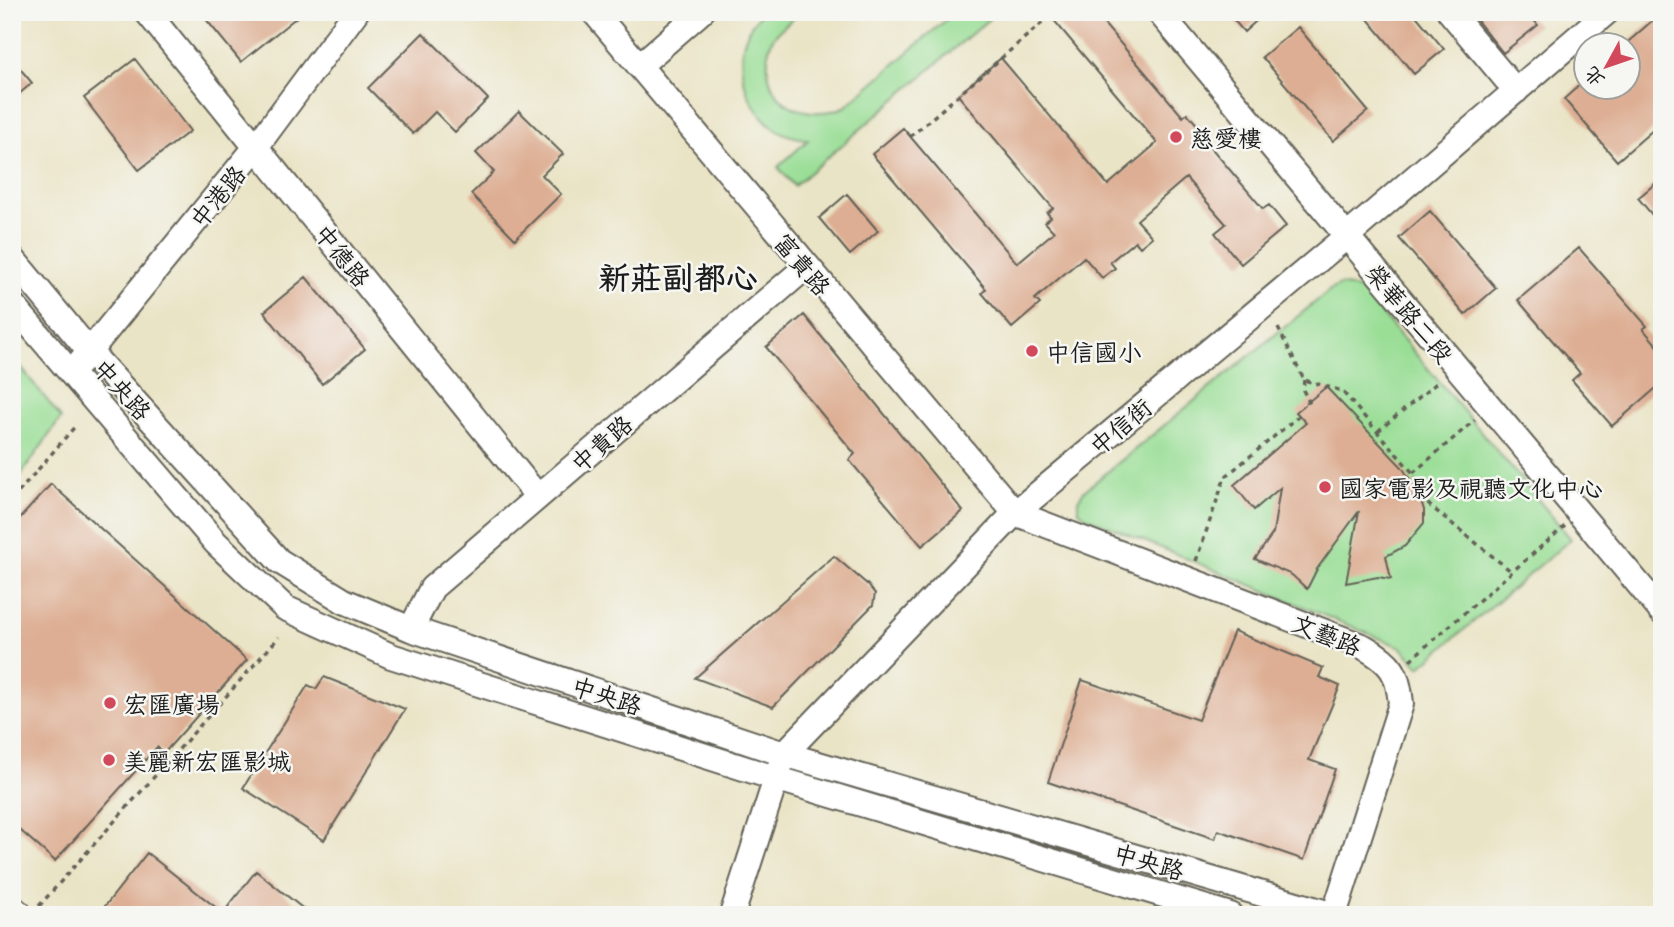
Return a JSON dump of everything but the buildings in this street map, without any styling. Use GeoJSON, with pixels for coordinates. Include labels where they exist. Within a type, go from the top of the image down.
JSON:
{"type":"FeatureCollection","features":[{"type":"Feature","properties":{"kind":"street","name":"中德路"},"geometry":{"type":"LineString","coordinates":[[147,12],[538,496]]}},
{"type":"Feature","properties":{"kind":"street","name":"中港路"},"geometry":{"type":"LineString","coordinates":[[71,374],[256,148],[356,12]]}},
{"type":"Feature","properties":{"kind":"street","name":"富貴路"},"geometry":{"type":"LineString","coordinates":[[594,12],[1015,513]]}},
{"type":"Feature","properties":{"kind":"street"},"geometry":{"type":"LineString","coordinates":[[639,66],[701,12]]}},
{"type":"Feature","properties":{"kind":"street","name":"榮華路二段"},"geometry":{"type":"LineString","coordinates":[[1159,12],[1662,612]]}},
{"type":"Feature","properties":{"kind":"street"},"geometry":{"type":"LineString","coordinates":[[1450,12],[1516,91]]}},
{"type":"Feature","properties":{"kind":"street","name":"中信街"},"geometry":{"type":"LineString","coordinates":[[732,915],[785,754],[1015,513],[1346,237],[1606,12]]}},
{"type":"Feature","properties":{"kind":"street","name":"中央路"},"geometry":{"type":"LineString","coordinates":[[12,258],[89,351],[279,561],[344,601],[411,629],[785,754],[1334,915]]}},
{"type":"Feature","properties":{"kind":"street","name":"中貴路"},"geometry":{"type":"LineString","coordinates":[[411,629],[432,587],[806,267]]}},
{"type":"Feature","properties":{"kind":"street","name":"中央路"},"geometry":{"type":"LineString","coordinates":[[12,304],[216,542],[285,608],[391,656],[775,778],[1230,915]]}},
{"type":"Feature","properties":{"kind":"street","name":"文藝路"},"geometry":{"type":"LineString","coordinates":[[1015,513],[1364,648],[1387,661],[1399,682],[1401,704],[1334,915]]}},
{"type":"Feature","properties":{"kind":"path"},"geometry":{"type":"LineString","coordinates":[[910,137],[1050,16]]}},
{"type":"Feature","properties":{"kind":"path"},"geometry":{"type":"LineString","coordinates":[[1278,328],[1304,380],[1303,390],[1311,406]]}},
{"type":"Feature","properties":{"kind":"path"},"geometry":{"type":"LineString","coordinates":[[1378,431],[1443,377]]}},
{"type":"Feature","properties":{"kind":"path"},"geometry":{"type":"LineString","coordinates":[[1304,380],[1342,391],[1413,473],[1429,505],[1512,572]]}},
{"type":"Feature","properties":{"kind":"path"},"geometry":{"type":"LineString","coordinates":[[1194,566],[1225,477],[1299,416]]}},
{"type":"Feature","properties":{"kind":"path"},"geometry":{"type":"LineString","coordinates":[[1413,473],[1478,418]]}},
{"type":"Feature","properties":{"kind":"path"},"geometry":{"type":"LineString","coordinates":[[12,500],[77,424]]}},
{"type":"Feature","properties":{"kind":"path"},"geometry":{"type":"LineString","coordinates":[[1410,660],[1567,524]]}},
{"type":"Feature","properties":{"kind":"path"},"geometry":{"type":"LineString","coordinates":[[21,913],[279,637]]}},
{"type":"Feature","properties":{"kind":"green space"},"geometry":{"type":"Polygon","coordinates":[[[763,12],[801,12],[773,39],[768,56],[769,75],[773,88],[791,106],[816,112],[845,107],[955,12],[997,12],[794,186],[778,167],[808,140],[781,132],[761,116],[752,102],[742,71],[745,39],[752,24],[763,12]]]}},
{"type":"Feature","properties":{"kind":"green space"},"geometry":{"type":"Polygon","coordinates":[[[1340,285],[1362,290],[1571,539],[1420,667],[1401,647],[1086,517],[1078,510],[1078,500],[1084,491],[1330,290],[1340,285]]]}},
{"type":"Feature","properties":{"kind":"green space"},"geometry":{"type":"Polygon","coordinates":[[[12,356],[61,418],[12,488],[12,356]]]}},
{"type":"Feature","properties":{"kind":"place","name":"慈愛樓"},"geometry":{"type":"Point","coordinates":[1176,137]}},
{"type":"Feature","properties":{"kind":"place","name":"中信國小"},"geometry":{"type":"Point","coordinates":[1032,351]}},
{"type":"Feature","properties":{"kind":"place","name":"國家電影及視聽文化中心"},"geometry":{"type":"Point","coordinates":[1325,487]}},
{"type":"Feature","properties":{"kind":"place","name":"宏匯廣場"},"geometry":{"type":"Point","coordinates":[110,703]}},
{"type":"Feature","properties":{"kind":"place","name":"美麗新宏匯影城"},"geometry":{"type":"Point","coordinates":[109,760]}},
{"type":"Feature","properties":{"kind":"district","name":"新莊副都心"},"geometry":{"type":"Point","coordinates":[678,276]}}]}
